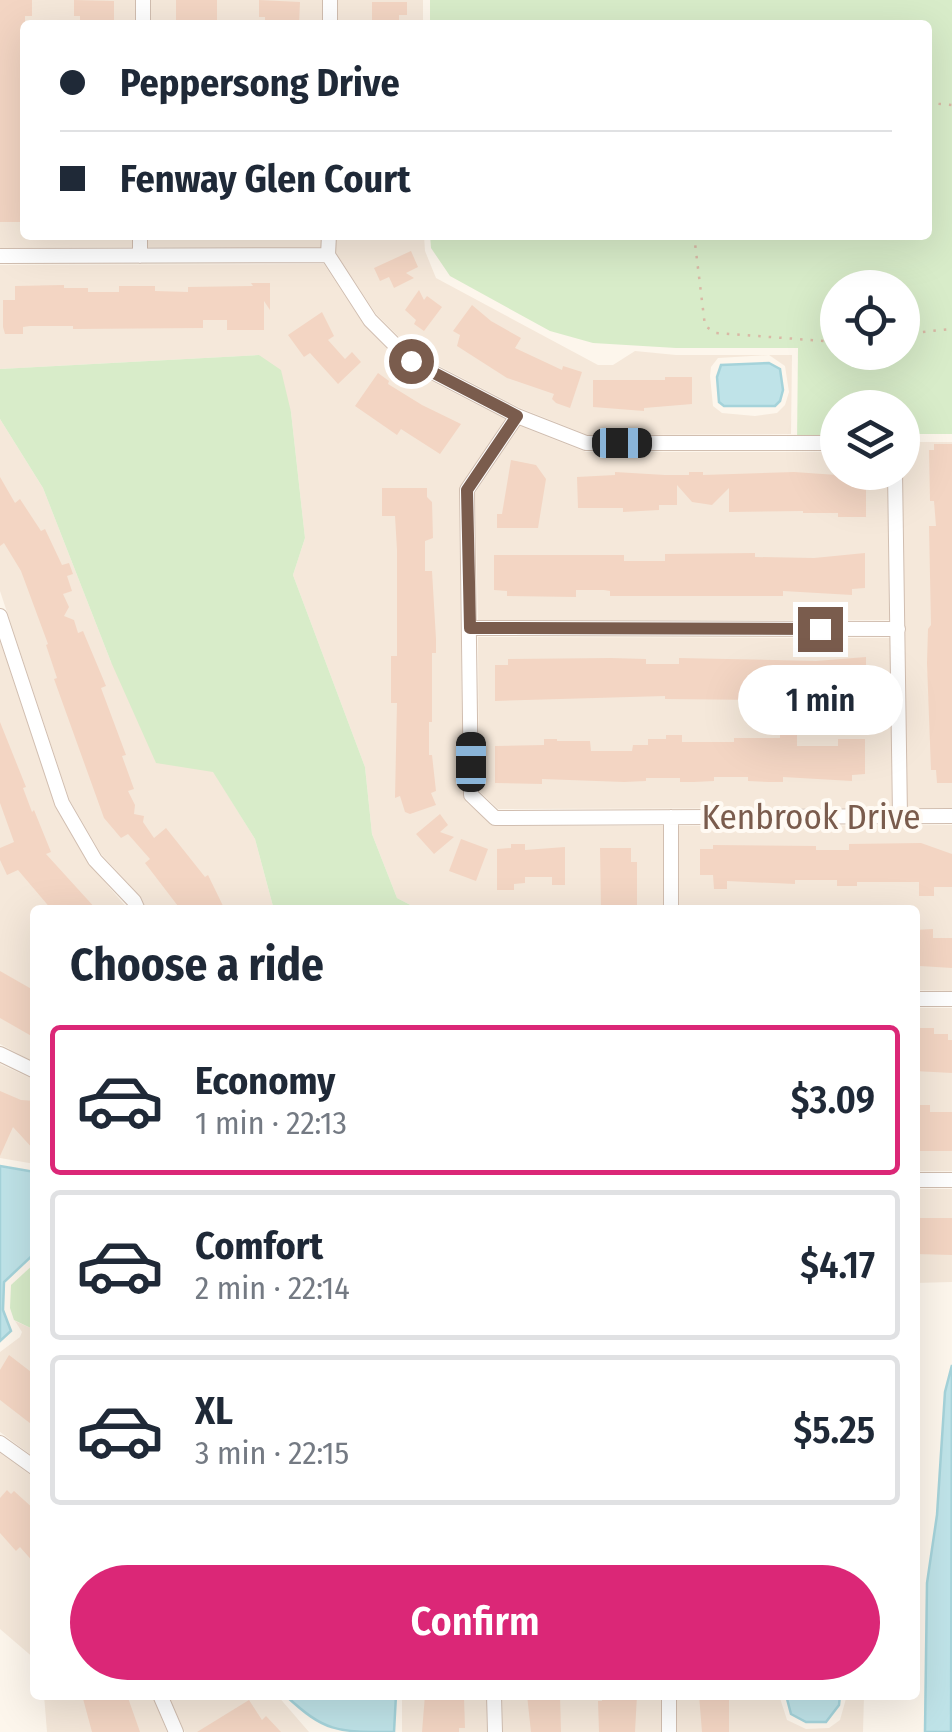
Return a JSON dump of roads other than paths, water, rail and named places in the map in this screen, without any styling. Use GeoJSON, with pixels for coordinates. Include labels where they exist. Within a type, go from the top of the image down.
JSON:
{"type":"FeatureCollection","features":[{"type":"Feature","properties":{"kind":"street"},"geometry":{"type":"LineString","coordinates":[[140,240],[140,256]]}},
{"type":"Feature","properties":{"kind":"street"},"geometry":{"type":"LineString","coordinates":[[328,240],[328,256],[370,320],[411,361],[517,416],[586,444],[820,443]]}},
{"type":"Feature","properties":{"kind":"street"},"geometry":{"type":"LineString","coordinates":[[0,256],[328,256]]}},
{"type":"Feature","properties":{"kind":"street","name":"Kenbrook Drive"},"geometry":{"type":"LineString","coordinates":[[517,416],[467,490],[471,795],[495,818],[952,816]]}},
{"type":"Feature","properties":{"kind":"street"},"geometry":{"type":"LineString","coordinates":[[895,490],[900,816]]}},
{"type":"Feature","properties":{"kind":"street"},"geometry":{"type":"LineString","coordinates":[[0,616],[62,803],[95,860],[136,905]]}},
{"type":"Feature","properties":{"kind":"street"},"geometry":{"type":"LineString","coordinates":[[470,628],[898,629]]}},
{"type":"Feature","properties":{"kind":"street","name":"Kenbrook Drive"},"geometry":{"type":"LineString","coordinates":[[671,817],[671,905]]}},
{"type":"Feature","properties":{"kind":"street"},"geometry":{"type":"LineString","coordinates":[[920,999],[952,999]]}},
{"type":"Feature","properties":{"kind":"street"},"geometry":{"type":"LineString","coordinates":[[0,1054],[30,1069]]}},
{"type":"Feature","properties":{"kind":"street"},"geometry":{"type":"LineString","coordinates":[[920,1180],[952,1180]]}},
{"type":"Feature","properties":{"kind":"street"},"geometry":{"type":"LineString","coordinates":[[0,1443],[30,1464]]}},
{"type":"Feature","properties":{"kind":"street"},"geometry":{"type":"LineString","coordinates":[[162,1700],[176,1732]]}},
{"type":"Feature","properties":{"kind":"street"},"geometry":{"type":"LineString","coordinates":[[494,1700],[495,1732]]}},
{"type":"Feature","properties":{"kind":"street"},"geometry":{"type":"LineString","coordinates":[[669,1700],[669,1732]]}},
{"type":"Feature","properties":{"kind":"water"},"geometry":{"type":"Polygon","coordinates":[[[769,363],[780,369],[783,390],[775,406],[724,406],[719,402],[717,377],[721,365],[769,363]]]}},
{"type":"Feature","properties":{"kind":"water"},"geometry":{"type":"Polygon","coordinates":[[[0,1166],[30,1171],[30,1258],[4,1282],[3,1310],[11,1331],[0,1341],[0,1166]]]}},
{"type":"Feature","properties":{"kind":"water"},"geometry":{"type":"Polygon","coordinates":[[[952,1365],[951,1732],[925,1732],[927,1583],[937,1515],[945,1392],[952,1365]]]}},
{"type":"Feature","properties":{"kind":"water"},"geometry":{"type":"Polygon","coordinates":[[[291,1700],[396,1700],[394,1732],[344,1730],[311,1716],[291,1700]]]}},
{"type":"Feature","properties":{"kind":"water"},"geometry":{"type":"Polygon","coordinates":[[[787,1700],[840,1700],[826,1722],[806,1722],[791,1714],[787,1700]]]}}]}
